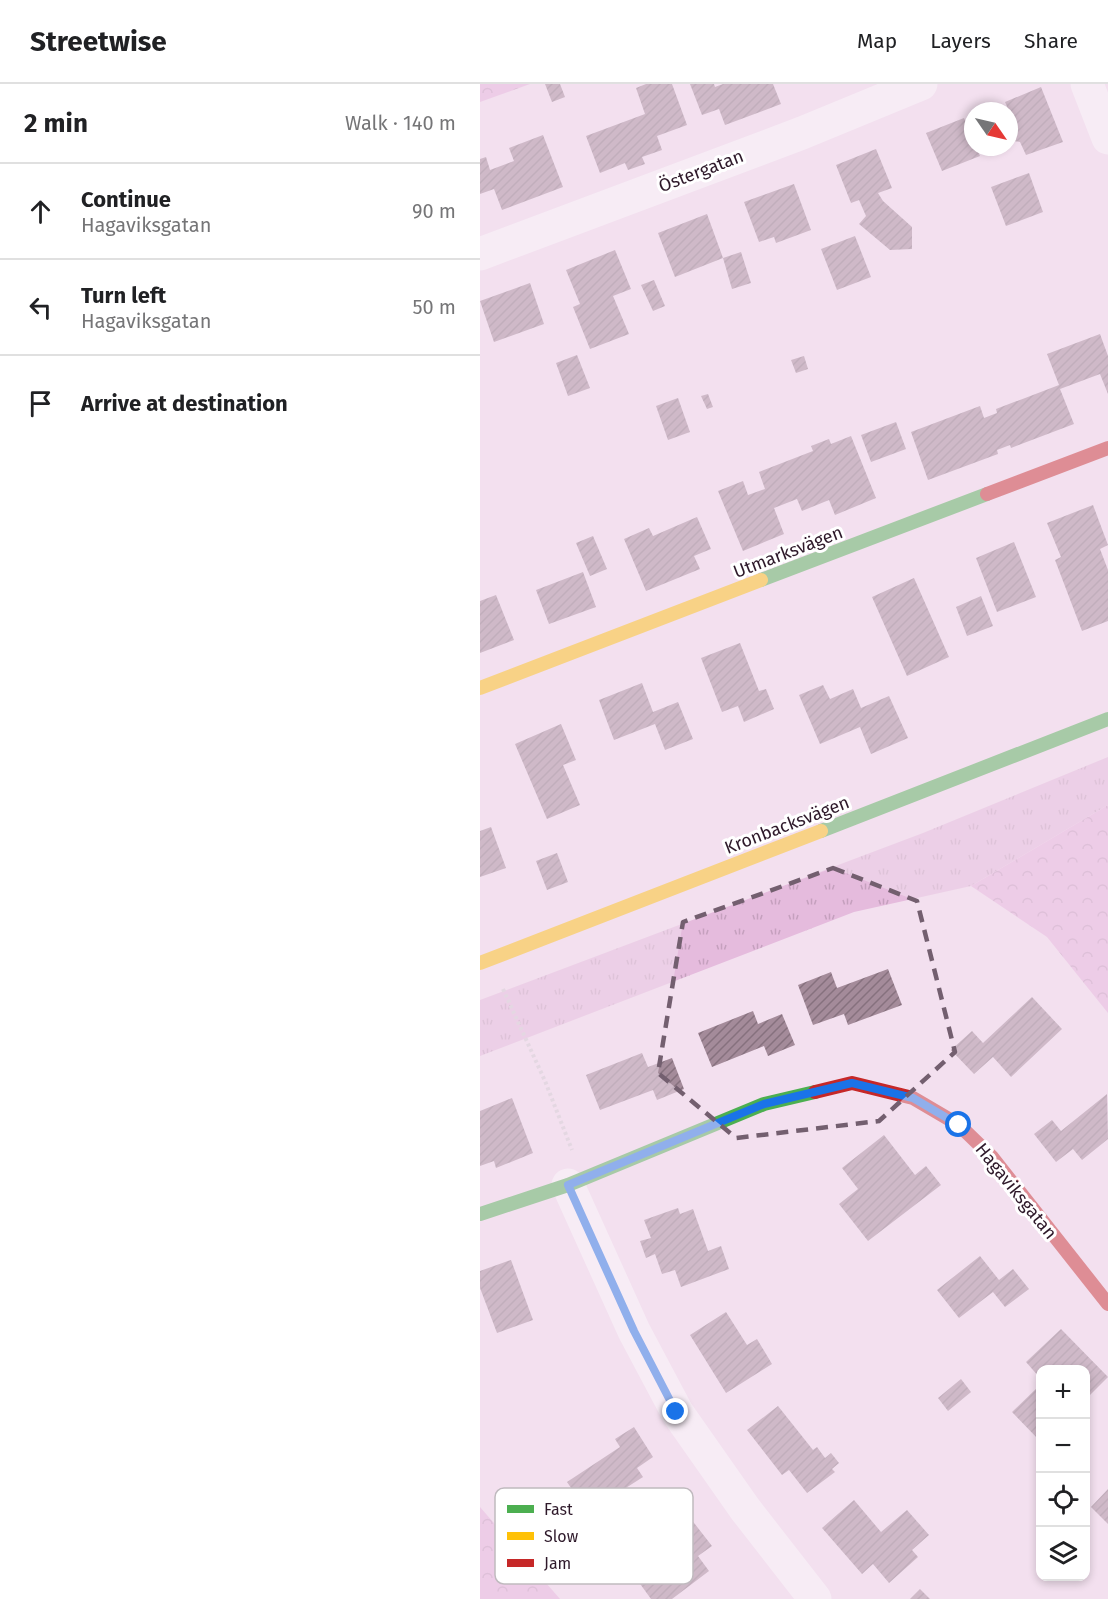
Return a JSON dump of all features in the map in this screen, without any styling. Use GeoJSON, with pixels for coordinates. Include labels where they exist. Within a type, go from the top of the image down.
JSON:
{"type":"FeatureCollection","features":[{"type":"Feature","properties":{"kind":"street","name":"Östergatan"},"geometry":{"type":"LineString","coordinates":[[480,254],[802,133],[921,84]]}},
{"type":"Feature","properties":{"kind":"street"},"geometry":{"type":"LineString","coordinates":[[1087,84],[1108,138]]}},
{"type":"Feature","properties":{"kind":"street","name":"Utmarksvägen"},"geometry":{"type":"LineString","coordinates":[[480,688],[1108,448]]}},
{"type":"Feature","properties":{"kind":"street","name":"Kronbacksvägen"},"geometry":{"type":"LineString","coordinates":[[480,963],[1108,719]]}},
{"type":"Feature","properties":{"kind":"street","name":"Hagaviksgatan"},"geometry":{"type":"LineString","coordinates":[[480,1214],[568,1185],[764,1104],[852,1083],[913,1098],[959,1125],[992,1157],[1108,1304]]}},
{"type":"Feature","properties":{"kind":"street"},"geometry":{"type":"LineString","coordinates":[[568,1185],[634,1331],[676,1412],[745,1509],[815,1599]]}},
{"type":"Feature","properties":{"kind":"path"},"geometry":{"type":"LineString","coordinates":[[500,982],[545,1081],[575,1156],[568,1185]]}},
{"type":"Feature","properties":{"kind":"highlighted area"},"geometry":{"type":"Polygon","coordinates":[[[833,868],[917,901],[955,1052],[879,1121],[736,1138],[658,1073],[683,922],[833,868]]]}},
{"type":"Feature","properties":{"kind":"green space"},"geometry":{"type":"Polygon","coordinates":[[[480,84],[530,84],[480,102],[480,84]]]}},
{"type":"Feature","properties":{"kind":"green space"},"geometry":{"type":"Polygon","coordinates":[[[1108,757],[1108,805],[971,886],[854,912],[480,1056],[480,1000],[923,833],[1108,757]]]}},
{"type":"Feature","properties":{"kind":"green space"},"geometry":{"type":"Polygon","coordinates":[[[1108,805],[1108,1013],[1047,937],[971,886],[1108,805]]]}},
{"type":"Feature","properties":{"kind":"green space"},"geometry":{"type":"Polygon","coordinates":[[[480,1507],[495,1524],[495,1584],[547,1584],[560,1599],[480,1599],[480,1507]]]}},
{"type":"Feature","properties":{"kind":"building"},"geometry":{"type":"Polygon","coordinates":[[[545,84],[560,84],[565,97],[552,102],[545,84]]]}},
{"type":"Feature","properties":{"kind":"building"},"geometry":{"type":"Polygon","coordinates":[[[646,84],[672,84],[687,125],[657,136],[662,150],[642,157],[645,164],[628,170],[625,163],[600,173],[586,136],[645,114],[636,88],[646,84]]]}},
{"type":"Feature","properties":{"kind":"building"},"geometry":{"type":"Polygon","coordinates":[[[690,84],[714,84],[715,87],[723,84],[773,84],[781,104],[725,125],[719,109],[702,115],[690,84]]]}},
{"type":"Feature","properties":{"kind":"building"},"geometry":{"type":"Polygon","coordinates":[[[1041,87],[1063,142],[1026,155],[1018,142],[1018,102],[1005,102],[1041,87]]]}},
{"type":"Feature","properties":{"kind":"building"},"geometry":{"type":"Polygon","coordinates":[[[964,118],[964,156],[980,156],[942,171],[926,133],[964,118]]]}},
{"type":"Feature","properties":{"kind":"building"},"geometry":{"type":"Polygon","coordinates":[[[543,135],[563,187],[502,210],[494,189],[480,194],[480,159],[486,157],[490,170],[514,161],[509,148],[543,135]]]}},
{"type":"Feature","properties":{"kind":"building"},"geometry":{"type":"Polygon","coordinates":[[[876,149],[892,188],[878,193],[883,201],[912,227],[912,249],[890,250],[859,224],[866,216],[859,200],[851,203],[836,165],[876,149]]]}},
{"type":"Feature","properties":{"kind":"building"},"geometry":{"type":"Polygon","coordinates":[[[1029,173],[1043,212],[1006,226],[991,187],[1029,173]]]}},
{"type":"Feature","properties":{"kind":"building"},"geometry":{"type":"Polygon","coordinates":[[[794,184],[811,230],[776,243],[774,237],[759,242],[744,202],[794,184]]]}},
{"type":"Feature","properties":{"kind":"building"},"geometry":{"type":"Polygon","coordinates":[[[707,214],[723,258],[675,277],[658,233],[707,214]]]}},
{"type":"Feature","properties":{"kind":"building"},"geometry":{"type":"Polygon","coordinates":[[[855,236],[871,277],[837,290],[821,249],[855,236]]]}},
{"type":"Feature","properties":{"kind":"building"},"geometry":{"type":"Polygon","coordinates":[[[615,250],[631,289],[613,296],[629,334],[590,349],[573,307],[580,304],[566,270],[615,250]]]}},
{"type":"Feature","properties":{"kind":"building"},"geometry":{"type":"Polygon","coordinates":[[[741,252],[751,283],[732,289],[723,258],[741,252]]]}},
{"type":"Feature","properties":{"kind":"building"},"geometry":{"type":"Polygon","coordinates":[[[654,280],[665,306],[653,311],[641,285],[654,280]]]}},
{"type":"Feature","properties":{"kind":"building"},"geometry":{"type":"Polygon","coordinates":[[[530,283],[544,324],[494,342],[480,301],[530,283]]]}},
{"type":"Feature","properties":{"kind":"building"},"geometry":{"type":"Polygon","coordinates":[[[1100,334],[1108,356],[1108,394],[1100,374],[1060,389],[1074,424],[1011,448],[1010,445],[997,450],[998,454],[928,480],[911,432],[980,406],[984,418],[997,413],[996,409],[1059,385],[1047,354],[1100,334]]]}},
{"type":"Feature","properties":{"kind":"building"},"geometry":{"type":"Polygon","coordinates":[[[577,355],[590,388],[568,396],[556,363],[577,355]]]}},
{"type":"Feature","properties":{"kind":"building"},"geometry":{"type":"Polygon","coordinates":[[[804,356],[808,369],[796,373],[791,360],[804,356]]]}},
{"type":"Feature","properties":{"kind":"building"},"geometry":{"type":"Polygon","coordinates":[[[708,394],[713,407],[707,409],[701,396],[708,394]]]}},
{"type":"Feature","properties":{"kind":"building"},"geometry":{"type":"Polygon","coordinates":[[[678,398],[690,432],[668,440],[656,406],[678,398]]]}},
{"type":"Feature","properties":{"kind":"building"},"geometry":{"type":"Polygon","coordinates":[[[896,422],[906,449],[871,462],[861,435],[896,422]]]}},
{"type":"Feature","properties":{"kind":"building"},"geometry":{"type":"Polygon","coordinates":[[[851,436],[876,498],[835,515],[829,500],[802,511],[797,499],[774,508],[784,534],[743,551],[718,491],[743,481],[748,495],[765,489],[759,472],[813,451],[811,446],[829,439],[831,444],[851,436]]]}},
{"type":"Feature","properties":{"kind":"building"},"geometry":{"type":"Polygon","coordinates":[[[1093,505],[1108,545],[1100,549],[1108,570],[1108,621],[1082,631],[1055,560],[1061,557],[1047,523],[1093,505]]]}},
{"type":"Feature","properties":{"kind":"building"},"geometry":{"type":"Polygon","coordinates":[[[697,517],[711,549],[694,556],[700,569],[646,591],[624,539],[649,528],[653,536],[697,517]]]}},
{"type":"Feature","properties":{"kind":"building"},"geometry":{"type":"Polygon","coordinates":[[[593,536],[607,569],[590,576],[576,543],[593,536]]]}},
{"type":"Feature","properties":{"kind":"building"},"geometry":{"type":"Polygon","coordinates":[[[1014,542],[1036,597],[997,612],[976,558],[1014,542]]]}},
{"type":"Feature","properties":{"kind":"building"},"geometry":{"type":"Polygon","coordinates":[[[583,572],[596,607],[549,624],[536,590],[583,572]]]}},
{"type":"Feature","properties":{"kind":"building"},"geometry":{"type":"Polygon","coordinates":[[[914,578],[949,657],[907,676],[872,597],[914,578]]]}},
{"type":"Feature","properties":{"kind":"building"},"geometry":{"type":"Polygon","coordinates":[[[496,595],[514,640],[480,653],[480,601],[496,595]]]}},
{"type":"Feature","properties":{"kind":"building"},"geometry":{"type":"Polygon","coordinates":[[[981,596],[993,626],[967,636],[956,607],[981,596]]]}},
{"type":"Feature","properties":{"kind":"building"},"geometry":{"type":"Polygon","coordinates":[[[740,643],[759,691],[766,689],[774,709],[744,722],[738,706],[722,712],[701,658],[740,643]]]}},
{"type":"Feature","properties":{"kind":"building"},"geometry":{"type":"Polygon","coordinates":[[[642,683],[653,712],[678,702],[693,739],[665,750],[655,724],[614,740],[599,700],[642,683]]]}},
{"type":"Feature","properties":{"kind":"building"},"geometry":{"type":"Polygon","coordinates":[[[823,685],[830,699],[853,689],[861,708],[889,696],[908,738],[871,754],[860,727],[820,744],[799,695],[823,685]]]}},
{"type":"Feature","properties":{"kind":"building"},"geometry":{"type":"Polygon","coordinates":[[[561,724],[576,760],[563,765],[580,805],[547,819],[515,744],[561,724]]]}},
{"type":"Feature","properties":{"kind":"building"},"geometry":{"type":"Polygon","coordinates":[[[491,827],[506,868],[480,877],[480,831],[491,827]]]}},
{"type":"Feature","properties":{"kind":"building"},"geometry":{"type":"Polygon","coordinates":[[[557,853],[568,882],[547,890],[536,861],[557,853]]]}},
{"type":"Feature","properties":{"kind":"building"},"geometry":{"type":"Polygon","coordinates":[[[888,969],[902,1005],[848,1025],[844,1014],[813,1025],[798,985],[831,972],[837,988],[888,969]]]}},
{"type":"Feature","properties":{"kind":"building"},"geometry":{"type":"Polygon","coordinates":[[[1032,997],[1062,1029],[1011,1077],[993,1057],[974,1074],[951,1050],[972,1031],[983,1043],[1032,997]]]}},
{"type":"Feature","properties":{"kind":"building"},"geometry":{"type":"Polygon","coordinates":[[[753,1011],[758,1024],[782,1014],[795,1045],[768,1056],[764,1046],[712,1067],[698,1033],[753,1011]]]}},
{"type":"Feature","properties":{"kind":"building"},"geometry":{"type":"Polygon","coordinates":[[[642,1053],[648,1067],[672,1058],[684,1089],[657,1100],[653,1090],[600,1110],[586,1075],[642,1053]]]}},
{"type":"Feature","properties":{"kind":"building"},"geometry":{"type":"Polygon","coordinates":[[[1107,1094],[1108,1139],[1082,1160],[1073,1149],[1056,1162],[1034,1134],[1052,1120],[1061,1131],[1107,1094]]]}},
{"type":"Feature","properties":{"kind":"building"},"geometry":{"type":"Polygon","coordinates":[[[512,1098],[533,1153],[496,1168],[494,1161],[480,1166],[480,1111],[512,1098]]]}},
{"type":"Feature","properties":{"kind":"building"},"geometry":{"type":"Polygon","coordinates":[[[884,1135],[915,1175],[926,1166],[941,1185],[868,1241],[839,1204],[858,1189],[842,1168],[884,1135]]]}},
{"type":"Feature","properties":{"kind":"building"},"geometry":{"type":"Polygon","coordinates":[[[678,1208],[680,1214],[693,1209],[708,1251],[721,1246],[729,1269],[681,1287],[675,1270],[662,1274],[655,1254],[646,1258],[640,1241],[651,1238],[644,1220],[678,1208]]]}},
{"type":"Feature","properties":{"kind":"building"},"geometry":{"type":"Polygon","coordinates":[[[980,1256],[999,1280],[1013,1269],[1029,1289],[1005,1307],[993,1292],[959,1318],[937,1290],[980,1256]]]}},
{"type":"Feature","properties":{"kind":"building"},"geometry":{"type":"Polygon","coordinates":[[[511,1260],[533,1320],[497,1333],[480,1288],[480,1271],[511,1260]]]}},
{"type":"Feature","properties":{"kind":"building"},"geometry":{"type":"Polygon","coordinates":[[[726,1312],[747,1345],[757,1339],[772,1364],[726,1393],[690,1335],[726,1312]]]}},
{"type":"Feature","properties":{"kind":"building"},"geometry":{"type":"Polygon","coordinates":[[[1061,1329],[1108,1377],[1090,1395],[1090,1365],[1036,1365],[1036,1373],[1026,1362],[1061,1329]]]}},
{"type":"Feature","properties":{"kind":"building"},"geometry":{"type":"Polygon","coordinates":[[[961,1379],[971,1392],[948,1411],[938,1398],[961,1379]]]}},
{"type":"Feature","properties":{"kind":"building"},"geometry":{"type":"Polygon","coordinates":[[[1036,1389],[1036,1437],[1012,1412],[1036,1389]]]}},
{"type":"Feature","properties":{"kind":"building"},"geometry":{"type":"Polygon","coordinates":[[[778,1406],[813,1450],[817,1447],[825,1458],[831,1453],[839,1463],[832,1469],[835,1472],[807,1493],[789,1470],[782,1475],[747,1430],[778,1406]]]}},
{"type":"Feature","properties":{"kind":"building"},"geometry":{"type":"Polygon","coordinates":[[[634,1427],[653,1457],[637,1468],[643,1477],[626,1488],[571,1488],[567,1482],[620,1447],[615,1439],[634,1427]]]}},
{"type":"Feature","properties":{"kind":"building"},"geometry":{"type":"Polygon","coordinates":[[[1108,1489],[1108,1524],[1091,1507],[1108,1489]]]}},
{"type":"Feature","properties":{"kind":"building"},"geometry":{"type":"Polygon","coordinates":[[[854,1500],[881,1532],[907,1510],[929,1535],[912,1550],[918,1557],[889,1583],[873,1564],[862,1574],[822,1528],[854,1500]]]}},
{"type":"Feature","properties":{"kind":"building"},"geometry":{"type":"Polygon","coordinates":[[[693,1522],[712,1546],[698,1556],[709,1571],[693,1583],[693,1522]]]}},
{"type":"Feature","properties":{"kind":"building"},"geometry":{"type":"Polygon","coordinates":[[[640,1584],[692,1584],[672,1599],[651,1599],[640,1584]]]}},
{"type":"Feature","properties":{"kind":"building"},"geometry":{"type":"Polygon","coordinates":[[[920,1589],[930,1599],[910,1599],[920,1589]]]}},
{"type":"Feature","properties":{"kind":"traffic: fast"},"geometry":{"type":"LineString","coordinates":[[761,580],[987,494]]}},
{"type":"Feature","properties":{"kind":"traffic: fast"},"geometry":{"type":"LineString","coordinates":[[821,831],[1108,719]]}},
{"type":"Feature","properties":{"kind":"traffic: fast"},"geometry":{"type":"LineString","coordinates":[[480,1214],[568,1185],[764,1104],[815,1092]]}},
{"type":"Feature","properties":{"kind":"traffic: slow"},"geometry":{"type":"LineString","coordinates":[[480,688],[761,580]]}},
{"type":"Feature","properties":{"kind":"traffic: slow"},"geometry":{"type":"LineString","coordinates":[[480,963],[821,831]]}},
{"type":"Feature","properties":{"kind":"traffic: jam"},"geometry":{"type":"LineString","coordinates":[[987,494],[1108,448]]}},
{"type":"Feature","properties":{"kind":"traffic: jam"},"geometry":{"type":"LineString","coordinates":[[815,1092],[852,1083],[913,1098],[959,1125],[992,1157],[1108,1304]]}},
{"type":"Feature","properties":{"kind":"route"},"geometry":{"type":"LineString","coordinates":[[676,1412],[634,1331],[568,1185],[764,1104],[852,1083],[913,1098],[959,1125]]}}]}
